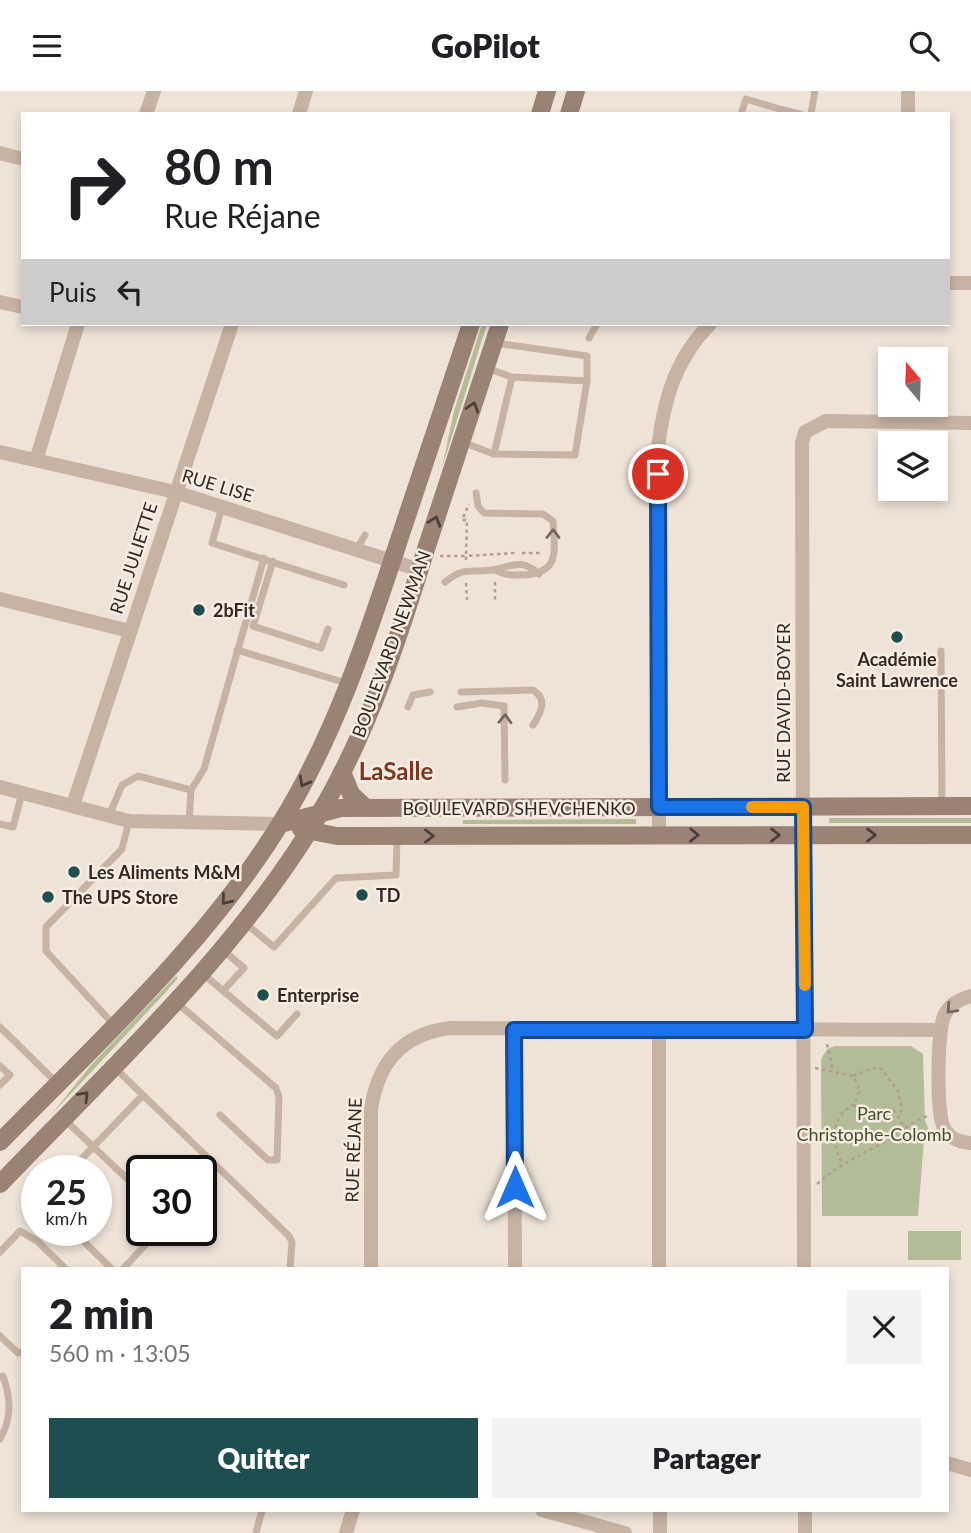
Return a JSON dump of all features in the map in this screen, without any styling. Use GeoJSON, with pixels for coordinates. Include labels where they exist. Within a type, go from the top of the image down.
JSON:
{"type":"FeatureCollection","features":[{"type":"Feature","properties":{"kind":"main road"},"geometry":{"type":"LineString","coordinates":[[541,112],[547,91]]}},
{"type":"Feature","properties":{"kind":"main road"},"geometry":{"type":"LineString","coordinates":[[570,112],[576,91]]}},
{"type":"Feature","properties":{"kind":"main road","name":"BOULEVARD NEWMAN"},"geometry":{"type":"LineString","coordinates":[[0,1142],[114,1025],[208,922],[280,824],[327,738],[350,685],[470,326]]}},
{"type":"Feature","properties":{"kind":"main road","name":"BOULEVARD NEWMAN"},"geometry":{"type":"LineString","coordinates":[[1,1181],[222,950],[310,831],[342,772],[374,702],[499,326]]}},
{"type":"Feature","properties":{"kind":"main road"},"geometry":{"type":"LineString","coordinates":[[342,772],[351,795],[366,808]]}},
{"type":"Feature","properties":{"kind":"main road","name":"BOULEVARD SHEVCHENKO"},"geometry":{"type":"LineString","coordinates":[[280,824],[341,808],[971,806]]}},
{"type":"Feature","properties":{"kind":"main road","name":"BOULEVARD SHEVCHENKO"},"geometry":{"type":"LineString","coordinates":[[280,824],[337,836],[971,835]]}},
{"type":"Feature","properties":{"kind":"street"},"geometry":{"type":"LineString","coordinates":[[147,112],[154,91]]}},
{"type":"Feature","properties":{"kind":"street"},"geometry":{"type":"LineString","coordinates":[[300,112],[306,91]]}},
{"type":"Feature","properties":{"kind":"street"},"geometry":{"type":"LineString","coordinates":[[908,91],[908,112]]}},
{"type":"Feature","properties":{"kind":"street"},"geometry":{"type":"LineString","coordinates":[[0,153],[21,158]]}},
{"type":"Feature","properties":{"kind":"street"},"geometry":{"type":"LineString","coordinates":[[950,283],[971,283]]}},
{"type":"Feature","properties":{"kind":"street"},"geometry":{"type":"LineString","coordinates":[[0,302],[21,307]]}},
{"type":"Feature","properties":{"kind":"street"},"geometry":{"type":"LineString","coordinates":[[36,460],[41,436],[77,326]]}},
{"type":"Feature","properties":{"kind":"street","name":"RUE JULIETTE"},"geometry":{"type":"LineString","coordinates":[[73,805],[231,326]]}},
{"type":"Feature","properties":{"kind":"street"},"geometry":{"type":"LineString","coordinates":[[659,835],[658,448],[663,407],[672,379],[688,349],[708,326]]}},
{"type":"Feature","properties":{"kind":"street","name":"RUE DAVID-BOYER"},"geometry":{"type":"LineString","coordinates":[[804,1267],[802,443],[805,432],[826,421],[971,422]]}},
{"type":"Feature","properties":{"kind":"street","name":"RUE LISE"},"geometry":{"type":"LineString","coordinates":[[0,451],[175,492],[420,570]]}},
{"type":"Feature","properties":{"kind":"street"},"geometry":{"type":"LineString","coordinates":[[0,599],[130,631]]}},
{"type":"Feature","properties":{"kind":"street","name":"BOULEVARD SHEVCHENKO"},"geometry":{"type":"LineString","coordinates":[[0,787],[129,821],[280,824]]}},
{"type":"Feature","properties":{"kind":"street"},"geometry":{"type":"LineString","coordinates":[[971,996],[946,1011],[940,1030],[941,1122],[948,1135],[960,1142],[971,1143]]}},
{"type":"Feature","properties":{"kind":"street","name":"RUE RÉJANE"},"geometry":{"type":"LineString","coordinates":[[371,1267],[371,1109],[380,1072],[396,1051],[425,1033],[450,1028],[940,1030]]}},
{"type":"Feature","properties":{"kind":"street"},"geometry":{"type":"LineString","coordinates":[[659,1029],[659,1267]]}},
{"type":"Feature","properties":{"kind":"street"},"geometry":{"type":"LineString","coordinates":[[514,1030],[515,1267]]}},
{"type":"Feature","properties":{"kind":"street"},"geometry":{"type":"LineString","coordinates":[[949,1464],[971,1470]]}},
{"type":"Feature","properties":{"kind":"street"},"geometry":{"type":"LineString","coordinates":[[346,1533],[352,1512]]}},
{"type":"Feature","properties":{"kind":"street"},"geometry":{"type":"LineString","coordinates":[[549,1512],[625,1533]]}},
{"type":"Feature","properties":{"kind":"street"},"geometry":{"type":"LineString","coordinates":[[660,1512],[660,1533]]}},
{"type":"Feature","properties":{"kind":"street"},"geometry":{"type":"LineString","coordinates":[[805,1512],[805,1533]]}},
{"type":"Feature","properties":{"kind":"lane"},"geometry":{"type":"LineString","coordinates":[[811,112],[815,91]]}},
{"type":"Feature","properties":{"kind":"lane"},"geometry":{"type":"LineString","coordinates":[[742,112],[746,99],[782,112]]}},
{"type":"Feature","properties":{"kind":"lane"},"geometry":{"type":"LineString","coordinates":[[589,338],[596,326]]}},
{"type":"Feature","properties":{"kind":"lane"},"geometry":{"type":"LineString","coordinates":[[461,442],[494,454],[575,455],[587,381],[587,356],[494,343]]}},
{"type":"Feature","properties":{"kind":"lane"},"geometry":{"type":"LineString","coordinates":[[486,368],[512,377],[587,381]]}},
{"type":"Feature","properties":{"kind":"lane"},"geometry":{"type":"LineString","coordinates":[[494,454],[512,377]]}},
{"type":"Feature","properties":{"kind":"lane"},"geometry":{"type":"LineString","coordinates":[[445,582],[462,570],[495,570],[503,575],[539,574],[547,571],[552,562],[552,518],[543,513],[487,514],[478,506],[476,493]]}},
{"type":"Feature","properties":{"kind":"lane"},"geometry":{"type":"LineString","coordinates":[[223,507],[212,543],[344,585]]}},
{"type":"Feature","properties":{"kind":"lane"},"geometry":{"type":"LineString","coordinates":[[357,549],[365,535]]}},
{"type":"Feature","properties":{"kind":"lane"},"geometry":{"type":"LineString","coordinates":[[189,823],[191,790],[204,769],[264,558]]}},
{"type":"Feature","properties":{"kind":"lane"},"geometry":{"type":"LineString","coordinates":[[273,561],[253,626],[321,648],[328,629]]}},
{"type":"Feature","properties":{"kind":"lane"},"geometry":{"type":"LineString","coordinates":[[237,649],[350,685]]}},
{"type":"Feature","properties":{"kind":"lane"},"geometry":{"type":"LineString","coordinates":[[942,651],[942,806]]}},
{"type":"Feature","properties":{"kind":"lane"},"geometry":{"type":"LineString","coordinates":[[461,692],[533,689],[542,700],[542,709],[533,725]]}},
{"type":"Feature","properties":{"kind":"lane"},"geometry":{"type":"LineString","coordinates":[[408,707],[413,695],[430,692]]}},
{"type":"Feature","properties":{"kind":"lane"},"geometry":{"type":"LineString","coordinates":[[457,707],[482,703],[504,705],[505,780]]}},
{"type":"Feature","properties":{"kind":"lane"},"geometry":{"type":"LineString","coordinates":[[109,816],[122,785],[138,776],[191,790]]}},
{"type":"Feature","properties":{"kind":"lane"},"geometry":{"type":"LineString","coordinates":[[0,824],[13,827],[22,792]]}},
{"type":"Feature","properties":{"kind":"lane"},"geometry":{"type":"LineString","coordinates":[[114,1025],[46,951],[46,927],[122,849],[129,821]]}},
{"type":"Feature","properties":{"kind":"lane"},"geometry":{"type":"LineString","coordinates":[[244,923],[274,947],[336,878],[397,875],[397,836]]}},
{"type":"Feature","properties":{"kind":"lane"},"geometry":{"type":"LineString","coordinates":[[222,950],[244,968],[223,991]]}},
{"type":"Feature","properties":{"kind":"lane"},"geometry":{"type":"LineString","coordinates":[[201,973],[277,1036],[297,1014]]}},
{"type":"Feature","properties":{"kind":"lane"},"geometry":{"type":"LineString","coordinates":[[175,1001],[276,1087],[279,1097],[277,1160],[268,1160],[220,1115]]}},
{"type":"Feature","properties":{"kind":"lane"},"geometry":{"type":"LineString","coordinates":[[0,1027],[58,1083]]}},
{"type":"Feature","properties":{"kind":"lane"},"geometry":{"type":"LineString","coordinates":[[0,1066],[10,1075],[0,1085]]}},
{"type":"Feature","properties":{"kind":"lane"},"geometry":{"type":"LineString","coordinates":[[113,1066],[289,1236],[292,1242],[290,1267]]}},
{"type":"Feature","properties":{"kind":"lane"},"geometry":{"type":"LineString","coordinates":[[85,1155],[142,1096]]}},
{"type":"Feature","properties":{"kind":"lane"},"geometry":{"type":"LineString","coordinates":[[63,1118],[126,1178]]}},
{"type":"Feature","properties":{"kind":"lane"},"geometry":{"type":"LineString","coordinates":[[0,1252],[20,1230],[37,1241],[64,1267]]}},
{"type":"Feature","properties":{"kind":"lane"},"geometry":{"type":"LineString","coordinates":[[88,1246],[110,1267]]}},
{"type":"Feature","properties":{"kind":"lane"},"geometry":{"type":"LineString","coordinates":[[125,1267],[144,1246]]}},
{"type":"Feature","properties":{"kind":"lane"},"geometry":{"type":"LineString","coordinates":[[0,1336],[20,1352]]}},
{"type":"Feature","properties":{"kind":"lane"},"geometry":{"type":"LineString","coordinates":[[0,1377],[3,1376],[8,1388],[10,1409],[0,1439]]}},
{"type":"Feature","properties":{"kind":"lane"},"geometry":{"type":"LineString","coordinates":[[256,1533],[261,1512]]}},
{"type":"Feature","properties":{"kind":"path"},"geometry":{"type":"LineString","coordinates":[[462,520],[470,503]]}},
{"type":"Feature","properties":{"kind":"path"},"geometry":{"type":"LineString","coordinates":[[457,515],[462,520],[467,520],[466,558]]}},
{"type":"Feature","properties":{"kind":"path"},"geometry":{"type":"LineString","coordinates":[[495,548],[495,555]]}},
{"type":"Feature","properties":{"kind":"path"},"geometry":{"type":"LineString","coordinates":[[436,556],[466,558],[549,553]]}},
{"type":"Feature","properties":{"kind":"path"},"geometry":{"type":"LineString","coordinates":[[466,580],[467,600]]}},
{"type":"Feature","properties":{"kind":"path"},"geometry":{"type":"LineString","coordinates":[[495,581],[495,600]]}},
{"type":"Feature","properties":{"kind":"path"},"geometry":{"type":"LineString","coordinates":[[827,1031],[833,1071]]}},
{"type":"Feature","properties":{"kind":"path"},"geometry":{"type":"LineString","coordinates":[[805,1065],[853,1076],[872,1068],[882,1069],[900,1097],[902,1109],[898,1115]]}},
{"type":"Feature","properties":{"kind":"path"},"geometry":{"type":"LineString","coordinates":[[842,1163],[835,1146],[835,1128],[841,1111],[854,1105],[860,1090],[853,1076]]}},
{"type":"Feature","properties":{"kind":"path"},"geometry":{"type":"LineString","coordinates":[[854,1105],[862,1111],[893,1109],[904,1126]]}},
{"type":"Feature","properties":{"kind":"path"},"geometry":{"type":"LineString","coordinates":[[804,1195],[842,1163],[881,1145],[904,1126],[940,1111]]}},
{"type":"Feature","properties":{"kind":"green space"},"geometry":{"type":"Polygon","coordinates":[[[481,326],[486,326],[442,468],[454,411],[481,326]]]}},
{"type":"Feature","properties":{"kind":"green space"},"geometry":{"type":"Polygon","coordinates":[[[829,818],[971,818],[971,823],[829,823],[829,818]]]}},
{"type":"Feature","properties":{"kind":"green space"},"geometry":{"type":"Polygon","coordinates":[[[636,819],[636,824],[463,824],[463,820],[636,819]]]}},
{"type":"Feature","properties":{"kind":"green space"},"geometry":{"type":"Polygon","coordinates":[[[176,976],[178,978],[164,994],[50,1116],[92,1064],[176,976]]]}},
{"type":"Feature","properties":{"kind":"green space","name":"Parc Christophe-Colomb"},"geometry":{"type":"Polygon","coordinates":[[[835,1046],[911,1046],[923,1054],[925,1120],[930,1133],[924,1139],[918,1216],[822,1216],[821,1059],[827,1049],[835,1046]]]}},
{"type":"Feature","properties":{"kind":"green space"},"geometry":{"type":"Polygon","coordinates":[[[908,1231],[961,1231],[961,1260],[908,1260],[908,1231]]]}},
{"type":"Feature","properties":{"kind":"slow traffic"},"geometry":{"type":"LineString","coordinates":[[752,807],[803,807],[805,985]]}},
{"type":"Feature","properties":{"kind":"place","name":"2bFit"},"geometry":{"type":"Point","coordinates":[199,610]}},
{"type":"Feature","properties":{"kind":"place","name":"Académie Saint Lawrence"},"geometry":{"type":"Point","coordinates":[897,637]}},
{"type":"Feature","properties":{"kind":"place","name":"Les Aliments M&M"},"geometry":{"type":"Point","coordinates":[74,872]}},
{"type":"Feature","properties":{"kind":"place","name":"TD"},"geometry":{"type":"Point","coordinates":[362,895]}},
{"type":"Feature","properties":{"kind":"place","name":"The UPS Store"},"geometry":{"type":"Point","coordinates":[48,897]}},
{"type":"Feature","properties":{"kind":"place","name":"Enterprise"},"geometry":{"type":"Point","coordinates":[263,995]}},
{"type":"Feature","properties":{"kind":"district","name":"LaSalle"},"geometry":{"type":"Point","coordinates":[396,770]}},
{"type":"Feature","properties":{"kind":"route"},"geometry":{"type":"LineString","coordinates":[[515,1187],[514,1030],[805,1030],[803,807],[659,807],[658,474]]}}]}
